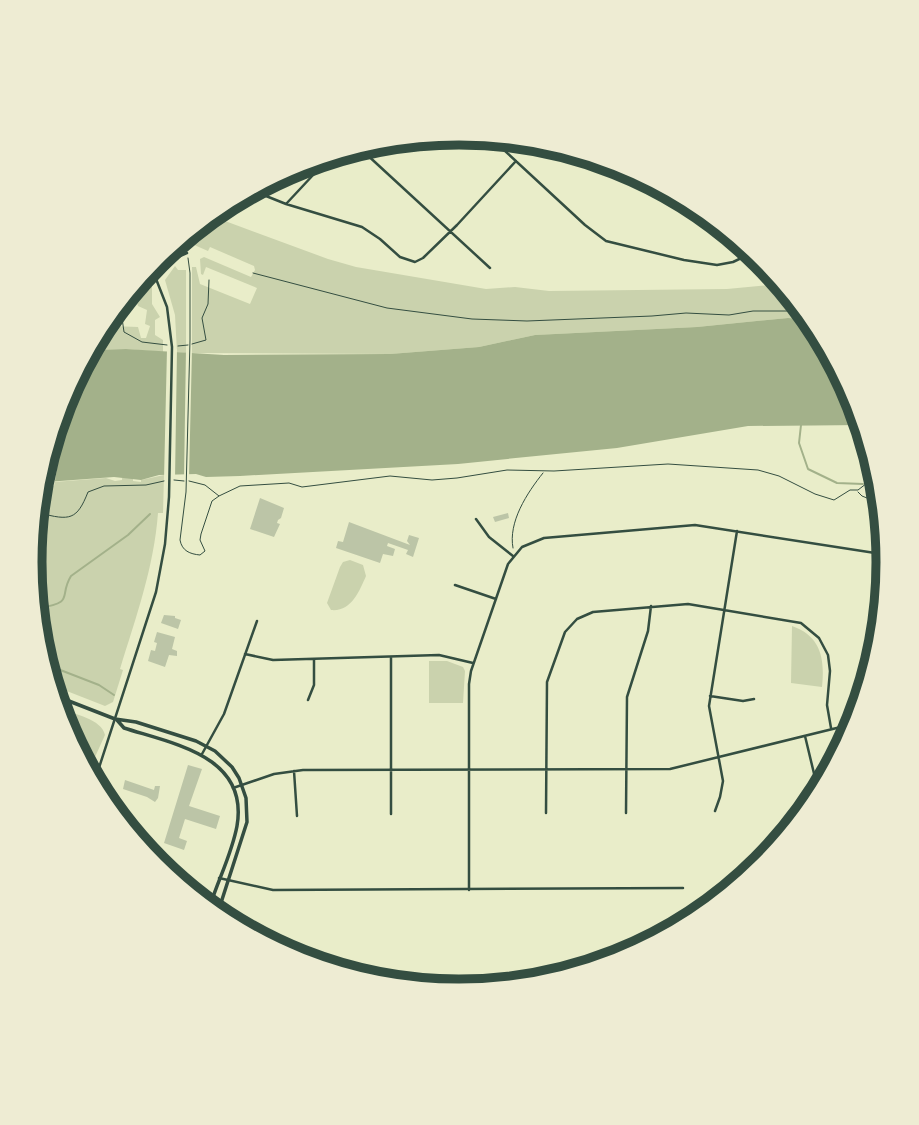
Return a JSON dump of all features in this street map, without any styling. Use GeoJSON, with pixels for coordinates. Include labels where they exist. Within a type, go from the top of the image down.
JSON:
{"type":"FeatureCollection","features":[{"type":"Feature","properties":{"kind":"main road"},"geometry":{"type":"LineString","coordinates":[[65,700],[115,719],[145,724],[207,746],[232,767],[242,785],[247,802],[247,822],[221,905]]}},
{"type":"Feature","properties":{"kind":"main road"},"geometry":{"type":"LineString","coordinates":[[115,719],[124,728],[202,754],[222,770],[233,788],[238,807],[237,824],[212,899]]}},
{"type":"Feature","properties":{"kind":"street"},"geometry":{"type":"LineString","coordinates":[[501,148],[600,237],[616,244],[717,265],[744,257]]}},
{"type":"Feature","properties":{"kind":"street"},"geometry":{"type":"LineString","coordinates":[[368,155],[490,268]]}},
{"type":"Feature","properties":{"kind":"street"},"geometry":{"type":"LineString","coordinates":[[263,195],[362,227],[400,257],[412,262],[423,258],[516,162]]}},
{"type":"Feature","properties":{"kind":"street"},"geometry":{"type":"LineString","coordinates":[[286,204],[316,171]]}},
{"type":"Feature","properties":{"kind":"street"},"geometry":{"type":"LineString","coordinates":[[174,258],[187,253]]}},
{"type":"Feature","properties":{"kind":"street"},"geometry":{"type":"LineString","coordinates":[[98,771],[159,583],[165,544],[170,497],[172,335],[165,299],[156,276]]}},
{"type":"Feature","properties":{"kind":"street"},"geometry":{"type":"LineString","coordinates":[[476,519],[496,543],[513,557]]}},
{"type":"Feature","properties":{"kind":"street"},"geometry":{"type":"LineString","coordinates":[[469,890],[469,684],[473,663],[507,567],[517,552],[531,542],[544,538],[685,526],[737,531],[877,553]]}},
{"type":"Feature","properties":{"kind":"street"},"geometry":{"type":"LineString","coordinates":[[715,811],[723,785],[709,714],[710,696],[737,531]]}},
{"type":"Feature","properties":{"kind":"street"},"geometry":{"type":"LineString","coordinates":[[455,585],[496,599]]}},
{"type":"Feature","properties":{"kind":"street"},"geometry":{"type":"LineString","coordinates":[[546,813],[547,685],[565,632],[577,619],[593,612],[688,604],[795,621],[817,636],[827,652],[830,665],[827,705],[832,729]]}},
{"type":"Feature","properties":{"kind":"street"},"geometry":{"type":"LineString","coordinates":[[626,813],[627,697],[648,631],[651,606]]}},
{"type":"Feature","properties":{"kind":"street"},"geometry":{"type":"LineString","coordinates":[[202,754],[225,714],[257,621]]}},
{"type":"Feature","properties":{"kind":"street"},"geometry":{"type":"LineString","coordinates":[[245,654],[273,660],[443,655],[473,663]]}},
{"type":"Feature","properties":{"kind":"street"},"geometry":{"type":"LineString","coordinates":[[391,657],[391,814]]}},
{"type":"Feature","properties":{"kind":"street"},"geometry":{"type":"LineString","coordinates":[[308,699],[314,685],[314,659]]}},
{"type":"Feature","properties":{"kind":"street"},"geometry":{"type":"LineString","coordinates":[[710,696],[743,701],[754,699]]}},
{"type":"Feature","properties":{"kind":"street"},"geometry":{"type":"LineString","coordinates":[[233,788],[294,771],[675,768],[843,726]]}},
{"type":"Feature","properties":{"kind":"street"},"geometry":{"type":"LineString","coordinates":[[805,736],[816,780]]}},
{"type":"Feature","properties":{"kind":"street"},"geometry":{"type":"LineString","coordinates":[[294,771],[297,816]]}},
{"type":"Feature","properties":{"kind":"street"},"geometry":{"type":"LineString","coordinates":[[219,878],[273,890],[683,888]]}},
{"type":"Feature","properties":{"kind":"path"},"geometry":{"type":"LineString","coordinates":[[188,246],[190,340],[186,492],[180,543],[188,552],[198,555],[205,552],[201,534],[212,501],[240,486],[281,483],[302,487],[390,476],[432,480],[506,470],[544,471],[668,464],[737,468],[779,476],[826,499],[836,499],[850,490],[858,490],[869,481]]}},
{"type":"Feature","properties":{"kind":"path"},"geometry":{"type":"LineString","coordinates":[[253,273],[387,308],[472,319],[527,321],[793,311]]}},
{"type":"Feature","properties":{"kind":"path"},"geometry":{"type":"LineString","coordinates":[[517,552],[512,547],[516,520],[524,501],[544,471]]}},
{"type":"Feature","properties":{"kind":"path"},"geometry":{"type":"LineString","coordinates":[[174,480],[184,481]]}},
{"type":"Feature","properties":{"kind":"path"},"geometry":{"type":"LineString","coordinates":[[45,514],[61,517],[77,513],[83,506],[86,494],[96,487],[146,485],[164,481]]}},
{"type":"Feature","properties":{"kind":"path"},"geometry":{"type":"LineString","coordinates":[[189,481],[205,485],[219,496]]}},
{"type":"Feature","properties":{"kind":"path"},"geometry":{"type":"LineString","coordinates":[[858,490],[862,496],[872,500]]}},
{"type":"Feature","properties":{"kind":"shaded area"},"geometry":{"type":"Polygon","coordinates":[[[221,220],[356,267],[486,289],[727,289],[771,285],[798,319],[535,335],[479,347],[390,354],[192,353],[192,267],[196,267],[200,284],[250,304],[257,288],[206,267],[203,275],[201,274],[200,259],[204,257],[251,277],[255,270],[254,266],[210,247],[208,251],[192,244],[189,246],[221,220]]]}},
{"type":"Feature","properties":{"kind":"shaded area"},"geometry":{"type":"Polygon","coordinates":[[[175,266],[178,270],[186,270],[186,353],[177,352],[175,315],[165,280],[175,266]]]}},
{"type":"Feature","properties":{"kind":"shaded area"},"geometry":{"type":"Polygon","coordinates":[[[149,284],[152,285],[152,304],[160,317],[155,320],[155,335],[163,340],[163,352],[101,350],[115,326],[138,327],[141,338],[146,338],[150,326],[145,324],[147,310],[138,306],[136,300],[149,284]]]}},
{"type":"Feature","properties":{"kind":"shaded area"},"geometry":{"type":"Polygon","coordinates":[[[798,319],[834,378],[854,425],[748,426],[617,448],[458,464],[240,476],[159,475],[141,480],[114,477],[50,482],[64,428],[85,378],[101,350],[224,355],[390,354],[479,347],[535,335],[798,319]]]}},
{"type":"Feature","properties":{"kind":"shaded area"},"geometry":{"type":"Polygon","coordinates":[[[164,475],[163,513],[158,513],[153,553],[120,669],[123,670],[113,702],[105,706],[62,689],[50,644],[43,590],[44,526],[54,482],[106,478],[115,481],[122,478],[141,480],[164,475]]]}},
{"type":"Feature","properties":{"kind":"shaded area"},"geometry":{"type":"Polygon","coordinates":[[[350,560],[363,565],[366,576],[349,604],[338,610],[331,610],[327,603],[340,567],[343,562],[350,560]]]}},
{"type":"Feature","properties":{"kind":"shaded area"},"geometry":{"type":"Polygon","coordinates":[[[792,626],[809,636],[819,650],[823,667],[822,687],[791,683],[792,626]]]}},
{"type":"Feature","properties":{"kind":"shaded area"},"geometry":{"type":"Polygon","coordinates":[[[429,661],[447,661],[463,667],[463,703],[429,703],[429,661]]]}},
{"type":"Feature","properties":{"kind":"shaded area"},"geometry":{"type":"Polygon","coordinates":[[[70,712],[93,721],[103,729],[105,735],[93,762],[70,712]]]}},
{"type":"Feature","properties":{"kind":"pier"},"geometry":{"type":"Polygon","coordinates":[[[167,349],[177,349],[175,479],[164,479],[167,349]]]}},
{"type":"Feature","properties":{"kind":"pier"},"geometry":{"type":"Polygon","coordinates":[[[186,349],[192,350],[189,477],[184,478],[186,349]]]}},
{"type":"Feature","properties":{"kind":"pier"},"geometry":{"type":"Polygon","coordinates":[[[59,445],[54,486],[50,485],[52,474],[59,445]]]}},
{"type":"Feature","properties":{"kind":"building"},"geometry":{"type":"Polygon","coordinates":[[[260,498],[284,508],[274,537],[250,529],[260,498]]]}},
{"type":"Feature","properties":{"kind":"building"},"geometry":{"type":"Polygon","coordinates":[[[508,513],[509,518],[495,522],[493,517],[508,513]]]}},
{"type":"Feature","properties":{"kind":"building"},"geometry":{"type":"Polygon","coordinates":[[[349,522],[410,545],[407,541],[409,535],[419,538],[413,557],[406,554],[408,550],[388,543],[387,546],[395,549],[393,556],[383,554],[380,563],[336,548],[338,541],[343,542],[349,522]]]}},
{"type":"Feature","properties":{"kind":"building"},"geometry":{"type":"Polygon","coordinates":[[[164,615],[175,616],[181,620],[178,629],[161,623],[164,615]]]}},
{"type":"Feature","properties":{"kind":"building"},"geometry":{"type":"Polygon","coordinates":[[[157,632],[175,637],[172,649],[177,651],[177,656],[169,655],[165,667],[148,661],[151,650],[155,651],[157,632]]]}},
{"type":"Feature","properties":{"kind":"building"},"geometry":{"type":"Polygon","coordinates":[[[188,765],[202,769],[189,806],[220,816],[216,829],[185,819],[179,838],[187,841],[184,850],[164,843],[188,765]]]}},
{"type":"Feature","properties":{"kind":"building"},"geometry":{"type":"Polygon","coordinates":[[[125,780],[154,790],[155,786],[160,786],[158,798],[155,802],[123,789],[125,780]]]}},
{"type":"Feature","properties":{"kind":"waterway"},"geometry":{"type":"LineString","coordinates":[[801,425],[799,443],[808,469],[837,483],[863,484]]}},
{"type":"Feature","properties":{"kind":"waterway"},"geometry":{"type":"LineString","coordinates":[[45,607],[62,601],[71,576],[128,535],[150,514]]}},
{"type":"Feature","properties":{"kind":"waterway"},"geometry":{"type":"LineString","coordinates":[[55,668],[99,685],[114,695]]}},
{"type":"Feature","properties":{"kind":"railway"},"geometry":{"type":"LineString","coordinates":[[47,504],[54,464]]}}]}
